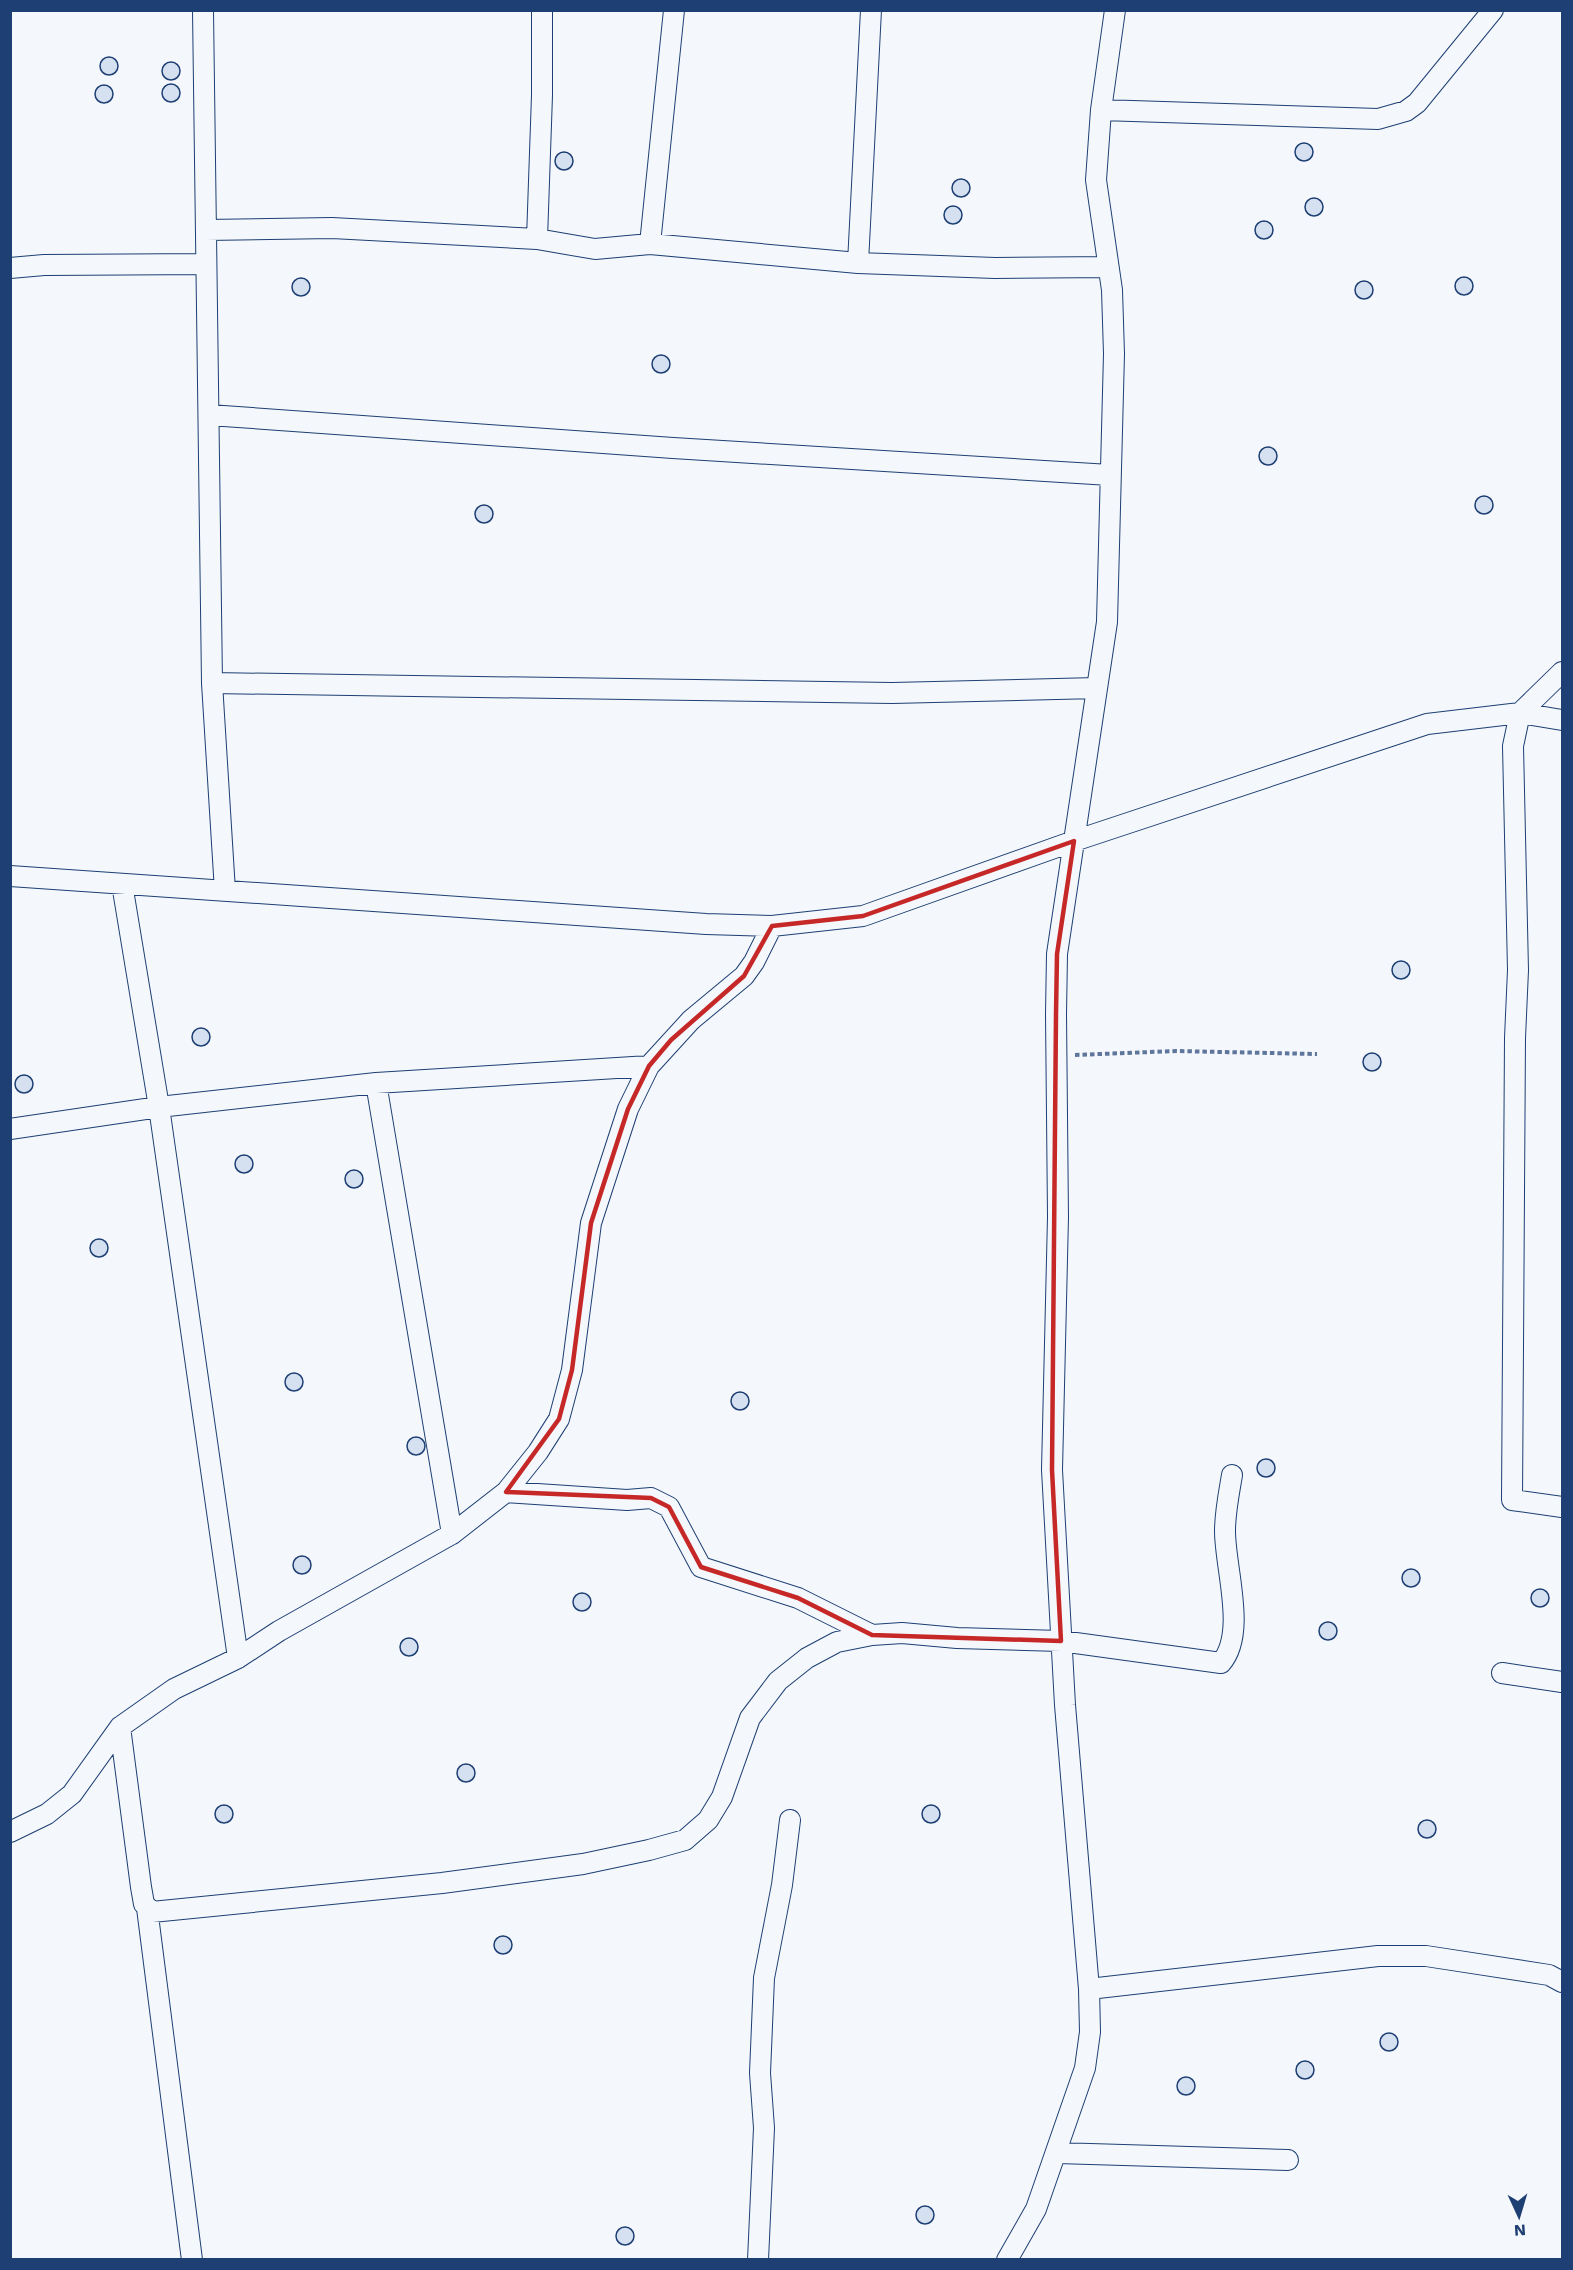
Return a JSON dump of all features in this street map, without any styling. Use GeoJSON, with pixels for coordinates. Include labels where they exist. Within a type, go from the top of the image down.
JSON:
{"type":"FeatureCollection","features":[{"type":"Feature","properties":{"kind":"street"},"geometry":{"type":"LineString","coordinates":[[203,10],[212,683],[225,891]]}},
{"type":"Feature","properties":{"kind":"street"},"geometry":{"type":"LineString","coordinates":[[537,239],[542,95],[542,10]]}},
{"type":"Feature","properties":{"kind":"street"},"geometry":{"type":"LineString","coordinates":[[650,244],[674,10]]}},
{"type":"Feature","properties":{"kind":"street"},"geometry":{"type":"LineString","coordinates":[[858,263],[871,10]]}},
{"type":"Feature","properties":{"kind":"street"},"geometry":{"type":"LineString","coordinates":[[1007,2259],[1021,2251],[1057,2153],[1085,2068],[1090,2032],[1089,1989],[1061,1641],[1052,1470],[1053,1337],[1058,1217],[1057,954],[1107,622],[1114,354],[1112,290],[1096,180],[1101,110],[1115,10]]}},
{"type":"Feature","properties":{"kind":"street"},"geometry":{"type":"LineString","coordinates":[[1101,110],[1378,119],[1395,115],[1417,104],[1493,10]]}},
{"type":"Feature","properties":{"kind":"street"},"geometry":{"type":"LineString","coordinates":[[206,230],[332,228],[537,239],[595,249],[650,244],[858,263],[995,268],[1108,267]]}},
{"type":"Feature","properties":{"kind":"street"},"geometry":{"type":"LineString","coordinates":[[10,268],[44,265],[206,264]]}},
{"type":"Feature","properties":{"kind":"street"},"geometry":{"type":"LineString","coordinates":[[209,415],[661,447],[1110,475]]}},
{"type":"Feature","properties":{"kind":"street"},"geometry":{"type":"LineString","coordinates":[[1563,672],[1520,713],[1514,732],[1518,970],[1515,1038],[1512,1500],[1563,1507]]}},
{"type":"Feature","properties":{"kind":"street"},"geometry":{"type":"LineString","coordinates":[[212,683],[892,693],[1097,688]]}},
{"type":"Feature","properties":{"kind":"street"},"geometry":{"type":"LineString","coordinates":[[10,876],[706,924],[772,926],[863,916],[1074,841],[1427,724],[1481,715],[1520,713],[1563,720]]}},
{"type":"Feature","properties":{"kind":"street"},"geometry":{"type":"LineString","coordinates":[[122,884],[159,1107],[238,1658]]}},
{"type":"Feature","properties":{"kind":"street"},"geometry":{"type":"LineString","coordinates":[[10,1832],[46,1814],[72,1794],[120,1727],[174,1689],[238,1658],[279,1631],[452,1534],[507,1492],[538,1452],[559,1419],[572,1370],[591,1223],[628,1109],[649,1066],[691,1020],[744,976],[754,963],[772,926]]}},
{"type":"Feature","properties":{"kind":"street"},"geometry":{"type":"LineString","coordinates":[[10,1129],[159,1107],[376,1083],[649,1066]]}},
{"type":"Feature","properties":{"kind":"street"},"geometry":{"type":"LineString","coordinates":[[376,1083],[452,1534]]}},
{"type":"Feature","properties":{"kind":"street"},"geometry":{"type":"LineString","coordinates":[[147,1908],[152,1912],[161,1912],[442,1883],[583,1864],[685,1840],[708,1820],[722,1797],[750,1718],[778,1681],[807,1658],[837,1642],[902,1632],[957,1638],[1061,1641],[1221,1663],[1228,1654],[1234,1630],[1225,1530],[1232,1475]]}},
{"type":"Feature","properties":{"kind":"street"},"geometry":{"type":"LineString","coordinates":[[507,1492],[627,1500],[651,1498],[669,1507],[701,1567],[798,1598],[872,1635]]}},
{"type":"Feature","properties":{"kind":"street"},"geometry":{"type":"LineString","coordinates":[[1502,1673],[1563,1682]]}},
{"type":"Feature","properties":{"kind":"street"},"geometry":{"type":"LineString","coordinates":[[120,1727],[141,1887],[147,1908],[192,2259]]}},
{"type":"Feature","properties":{"kind":"street"},"geometry":{"type":"LineString","coordinates":[[758,2259],[764,2128],[760,2073],[764,1978],[782,1886],[789,1820]]}},
{"type":"Feature","properties":{"kind":"street"},"geometry":{"type":"LineString","coordinates":[[1089,1989],[1378,1956],[1426,1956],[1549,1975],[1563,1982]]}},
{"type":"Feature","properties":{"kind":"street"},"geometry":{"type":"LineString","coordinates":[[1057,2153],[1288,2160]]}},
{"type":"Feature","properties":{"kind":"path"},"geometry":{"type":"LineString","coordinates":[[1057,1055],[1176,1051],[1317,1054]]}},
{"type":"Feature","properties":{"kind":"highlighted area"},"geometry":{"type":"Polygon","coordinates":[[[1074,841],[1057,954],[1056,1014],[1052,1470],[1061,1641],[872,1635],[798,1598],[701,1567],[669,1507],[651,1498],[506,1492],[559,1419],[572,1370],[591,1223],[628,1109],[649,1066],[671,1040],[744,976],[772,926],[863,916],[1074,841]]]}},
{"type":"Feature","properties":{"kind":"building"},"geometry":{"type":"Polygon","coordinates":[[[105,57],[113,57],[118,62],[116,73],[105,75],[100,70],[100,62],[105,57]]]}},
{"type":"Feature","properties":{"kind":"building"},"geometry":{"type":"Polygon","coordinates":[[[167,62],[175,62],[180,67],[178,78],[167,80],[162,75],[162,67],[167,62]]]}},
{"type":"Feature","properties":{"kind":"building"},"geometry":{"type":"Polygon","coordinates":[[[167,84],[175,84],[180,89],[178,100],[167,102],[162,97],[162,89],[167,84]]]}},
{"type":"Feature","properties":{"kind":"building"},"geometry":{"type":"Polygon","coordinates":[[[100,85],[108,85],[113,90],[111,101],[100,103],[95,98],[95,90],[100,85]]]}},
{"type":"Feature","properties":{"kind":"building"},"geometry":{"type":"Polygon","coordinates":[[[1300,143],[1308,143],[1313,148],[1311,159],[1300,161],[1295,156],[1295,148],[1300,143]]]}},
{"type":"Feature","properties":{"kind":"building"},"geometry":{"type":"Polygon","coordinates":[[[560,152],[568,152],[573,157],[571,168],[560,170],[555,165],[555,157],[560,152]]]}},
{"type":"Feature","properties":{"kind":"building"},"geometry":{"type":"Polygon","coordinates":[[[957,179],[965,179],[970,184],[968,195],[957,197],[952,192],[952,184],[957,179]]]}},
{"type":"Feature","properties":{"kind":"building"},"geometry":{"type":"Polygon","coordinates":[[[1310,198],[1318,198],[1323,203],[1321,214],[1310,216],[1305,211],[1305,203],[1310,198]]]}},
{"type":"Feature","properties":{"kind":"building"},"geometry":{"type":"Polygon","coordinates":[[[949,206],[957,206],[962,211],[960,222],[949,224],[944,219],[944,211],[949,206]]]}},
{"type":"Feature","properties":{"kind":"building"},"geometry":{"type":"Polygon","coordinates":[[[1260,221],[1268,221],[1273,226],[1271,237],[1260,239],[1255,234],[1255,226],[1260,221]]]}},
{"type":"Feature","properties":{"kind":"building"},"geometry":{"type":"Polygon","coordinates":[[[1460,277],[1468,277],[1473,282],[1471,293],[1460,295],[1455,290],[1455,282],[1460,277]]]}},
{"type":"Feature","properties":{"kind":"building"},"geometry":{"type":"Polygon","coordinates":[[[297,278],[305,278],[310,283],[308,294],[297,296],[292,291],[292,283],[297,278]]]}},
{"type":"Feature","properties":{"kind":"building"},"geometry":{"type":"Polygon","coordinates":[[[1360,281],[1368,281],[1373,286],[1371,297],[1360,299],[1355,294],[1355,286],[1360,281]]]}},
{"type":"Feature","properties":{"kind":"building"},"geometry":{"type":"Polygon","coordinates":[[[657,355],[665,355],[670,360],[668,371],[657,373],[652,368],[652,360],[657,355]]]}},
{"type":"Feature","properties":{"kind":"building"},"geometry":{"type":"Polygon","coordinates":[[[1264,447],[1272,447],[1277,452],[1275,463],[1264,465],[1259,460],[1259,452],[1264,447]]]}},
{"type":"Feature","properties":{"kind":"building"},"geometry":{"type":"Polygon","coordinates":[[[1480,496],[1488,496],[1493,501],[1491,512],[1480,514],[1475,509],[1475,501],[1480,496]]]}},
{"type":"Feature","properties":{"kind":"building"},"geometry":{"type":"Polygon","coordinates":[[[480,505],[488,505],[493,510],[491,521],[480,523],[475,518],[475,510],[480,505]]]}},
{"type":"Feature","properties":{"kind":"building"},"geometry":{"type":"Polygon","coordinates":[[[1397,961],[1405,961],[1410,966],[1408,977],[1397,979],[1392,974],[1392,966],[1397,961]]]}},
{"type":"Feature","properties":{"kind":"building"},"geometry":{"type":"Polygon","coordinates":[[[197,1028],[205,1028],[210,1033],[208,1044],[197,1046],[192,1041],[192,1033],[197,1028]]]}},
{"type":"Feature","properties":{"kind":"building"},"geometry":{"type":"Polygon","coordinates":[[[1368,1053],[1376,1053],[1381,1058],[1379,1069],[1368,1071],[1363,1066],[1363,1058],[1368,1053]]]}},
{"type":"Feature","properties":{"kind":"building"},"geometry":{"type":"Polygon","coordinates":[[[20,1075],[28,1075],[33,1080],[31,1091],[20,1093],[15,1088],[15,1080],[20,1075]]]}},
{"type":"Feature","properties":{"kind":"building"},"geometry":{"type":"Polygon","coordinates":[[[240,1155],[248,1155],[253,1160],[251,1171],[240,1173],[235,1168],[235,1160],[240,1155]]]}},
{"type":"Feature","properties":{"kind":"building"},"geometry":{"type":"Polygon","coordinates":[[[350,1170],[358,1170],[363,1175],[361,1186],[350,1188],[345,1183],[345,1175],[350,1170]]]}},
{"type":"Feature","properties":{"kind":"building"},"geometry":{"type":"Polygon","coordinates":[[[95,1239],[103,1239],[108,1244],[106,1255],[95,1257],[90,1252],[90,1244],[95,1239]]]}},
{"type":"Feature","properties":{"kind":"building"},"geometry":{"type":"Polygon","coordinates":[[[290,1373],[298,1373],[303,1378],[301,1389],[290,1391],[285,1386],[285,1378],[290,1373]]]}},
{"type":"Feature","properties":{"kind":"building"},"geometry":{"type":"Polygon","coordinates":[[[736,1392],[744,1392],[749,1397],[747,1408],[736,1410],[731,1405],[731,1397],[736,1392]]]}},
{"type":"Feature","properties":{"kind":"building"},"geometry":{"type":"Polygon","coordinates":[[[412,1437],[420,1437],[425,1442],[423,1453],[412,1455],[407,1450],[407,1442],[412,1437]]]}},
{"type":"Feature","properties":{"kind":"building"},"geometry":{"type":"Polygon","coordinates":[[[1262,1459],[1270,1459],[1275,1464],[1273,1475],[1262,1477],[1257,1472],[1257,1464],[1262,1459]]]}},
{"type":"Feature","properties":{"kind":"building"},"geometry":{"type":"Polygon","coordinates":[[[298,1556],[306,1556],[311,1561],[309,1572],[298,1574],[293,1569],[293,1561],[298,1556]]]}},
{"type":"Feature","properties":{"kind":"building"},"geometry":{"type":"Polygon","coordinates":[[[1407,1569],[1415,1569],[1420,1574],[1418,1585],[1407,1587],[1402,1582],[1402,1574],[1407,1569]]]}},
{"type":"Feature","properties":{"kind":"building"},"geometry":{"type":"Polygon","coordinates":[[[1536,1589],[1544,1589],[1549,1594],[1547,1605],[1536,1607],[1531,1602],[1531,1594],[1536,1589]]]}},
{"type":"Feature","properties":{"kind":"building"},"geometry":{"type":"Polygon","coordinates":[[[578,1593],[586,1593],[591,1598],[589,1609],[578,1611],[573,1606],[573,1598],[578,1593]]]}},
{"type":"Feature","properties":{"kind":"building"},"geometry":{"type":"Polygon","coordinates":[[[1324,1622],[1332,1622],[1337,1627],[1335,1638],[1324,1640],[1319,1635],[1319,1627],[1324,1622]]]}},
{"type":"Feature","properties":{"kind":"building"},"geometry":{"type":"Polygon","coordinates":[[[405,1638],[413,1638],[418,1643],[416,1654],[405,1656],[400,1651],[400,1643],[405,1638]]]}},
{"type":"Feature","properties":{"kind":"building"},"geometry":{"type":"Polygon","coordinates":[[[462,1764],[470,1764],[475,1769],[473,1780],[462,1782],[457,1777],[457,1769],[462,1764]]]}},
{"type":"Feature","properties":{"kind":"building"},"geometry":{"type":"Polygon","coordinates":[[[220,1805],[228,1805],[233,1810],[231,1821],[220,1823],[215,1818],[215,1810],[220,1805]]]}},
{"type":"Feature","properties":{"kind":"building"},"geometry":{"type":"Polygon","coordinates":[[[927,1805],[935,1805],[940,1810],[938,1821],[927,1823],[922,1818],[922,1810],[927,1805]]]}},
{"type":"Feature","properties":{"kind":"building"},"geometry":{"type":"Polygon","coordinates":[[[1423,1820],[1431,1820],[1436,1825],[1434,1836],[1423,1838],[1418,1833],[1418,1825],[1423,1820]]]}},
{"type":"Feature","properties":{"kind":"building"},"geometry":{"type":"Polygon","coordinates":[[[499,1936],[507,1936],[512,1941],[510,1952],[499,1954],[494,1949],[494,1941],[499,1936]]]}},
{"type":"Feature","properties":{"kind":"building"},"geometry":{"type":"Polygon","coordinates":[[[1385,2033],[1393,2033],[1398,2038],[1396,2049],[1385,2051],[1380,2046],[1380,2038],[1385,2033]]]}},
{"type":"Feature","properties":{"kind":"building"},"geometry":{"type":"Polygon","coordinates":[[[1301,2061],[1309,2061],[1314,2066],[1312,2077],[1301,2079],[1296,2074],[1296,2066],[1301,2061]]]}},
{"type":"Feature","properties":{"kind":"building"},"geometry":{"type":"Polygon","coordinates":[[[1182,2077],[1190,2077],[1195,2082],[1193,2093],[1182,2095],[1177,2090],[1177,2082],[1182,2077]]]}},
{"type":"Feature","properties":{"kind":"building"},"geometry":{"type":"Polygon","coordinates":[[[921,2206],[929,2206],[934,2211],[932,2222],[921,2224],[916,2219],[916,2211],[921,2206]]]}},
{"type":"Feature","properties":{"kind":"building"},"geometry":{"type":"Polygon","coordinates":[[[621,2227],[629,2227],[634,2232],[632,2243],[621,2245],[616,2240],[616,2232],[621,2227]]]}}]}
